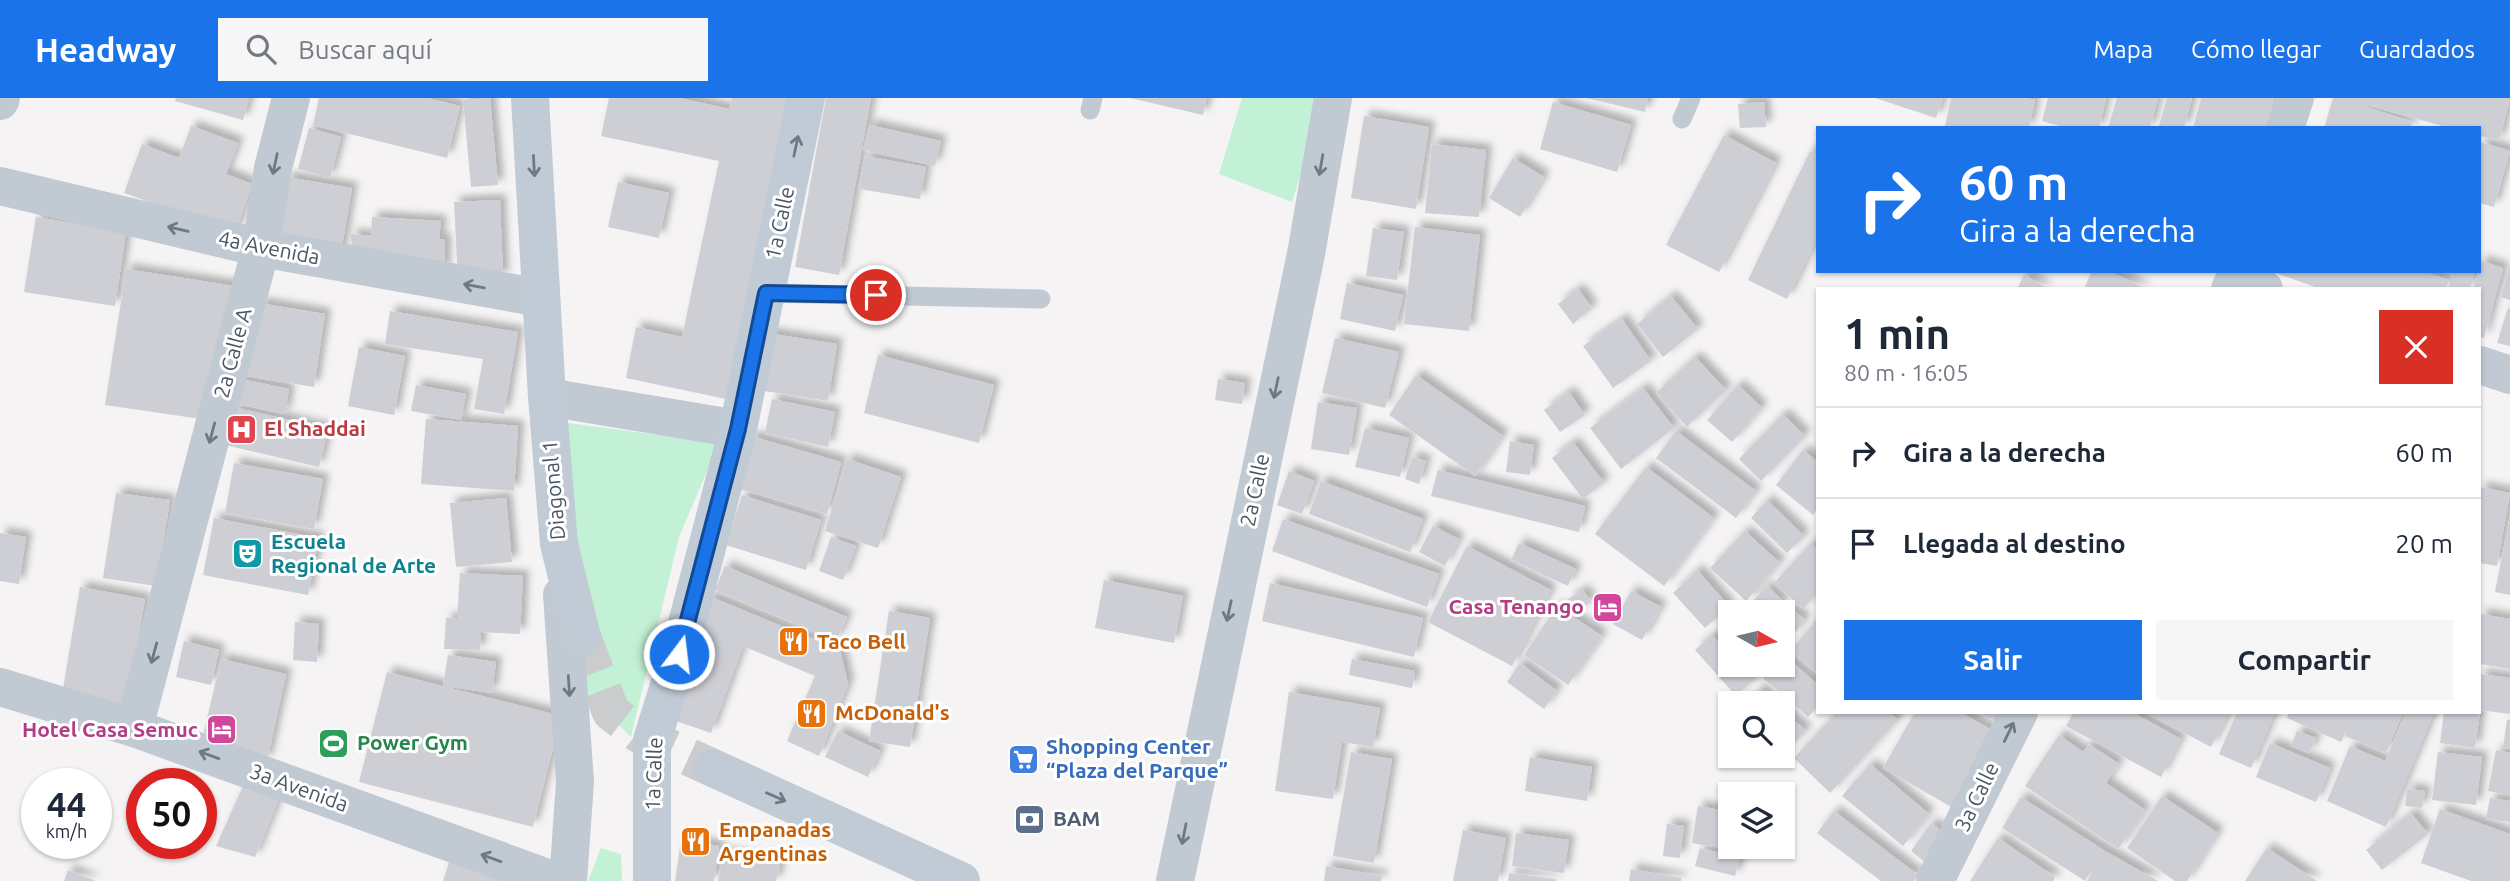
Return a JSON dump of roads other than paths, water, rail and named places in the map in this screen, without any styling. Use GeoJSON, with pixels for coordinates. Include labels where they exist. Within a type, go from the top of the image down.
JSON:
{"type":"FeatureCollection","features":[{"type":"Feature","properties":{"kind":"main road","name":"Diagonal 1"},"geometry":{"type":"LineString","coordinates":[[530,98],[547,397],[559,544]]}},
{"type":"Feature","properties":{"kind":"main road","name":"1a Calle"},"geometry":{"type":"LineString","coordinates":[[652,881],[652,740],[679,654],[738,429],[806,98]]}},
{"type":"Feature","properties":{"kind":"main road"},"geometry":{"type":"LineString","coordinates":[[559,544],[582,637]]}},
{"type":"Feature","properties":{"kind":"main road"},"geometry":{"type":"LineString","coordinates":[[713,768],[961,881]]}},
{"type":"Feature","properties":{"kind":"street","name":"2a Calle A"},"geometry":{"type":"LineString","coordinates":[[134,728],[261,248],[273,168],[291,98]]}},
{"type":"Feature","properties":{"kind":"street","name":"2a Calle"},"geometry":{"type":"LineString","coordinates":[[1175,881],[1306,254],[1333,98]]}},
{"type":"Feature","properties":{"kind":"street"},"geometry":{"type":"LineString","coordinates":[[2287,126],[2295,98]]}},
{"type":"Feature","properties":{"kind":"street","name":"4a Avenida"},"geometry":{"type":"LineString","coordinates":[[0,186],[261,248],[541,298]]}},
{"type":"Feature","properties":{"kind":"street"},"geometry":{"type":"LineString","coordinates":[[2481,365],[2510,375]]}},
{"type":"Feature","properties":{"kind":"street"},"geometry":{"type":"LineString","coordinates":[[547,397],[738,429]]}},
{"type":"Feature","properties":{"kind":"street","name":"Diagonal 1"},"geometry":{"type":"LineString","coordinates":[[559,544],[575,782],[568,881]]}},
{"type":"Feature","properties":{"kind":"street","name":"3a Avenida"},"geometry":{"type":"LineString","coordinates":[[0,687],[134,728],[556,881]]}},
{"type":"Feature","properties":{"kind":"street","name":"3a Calle"},"geometry":{"type":"LineString","coordinates":[[1935,881],[2018,714]]}},
{"type":"Feature","properties":{"kind":"lane"},"geometry":{"type":"LineString","coordinates":[[1682,119],[1691,98]]}},
{"type":"Feature","properties":{"kind":"lane"},"geometry":{"type":"LineString","coordinates":[[766,293],[1041,299]]}},
{"type":"Feature","properties":{"kind":"tunnel"},"geometry":{"type":"LineString","coordinates":[[582,637],[611,712],[639,734],[713,768]]}},
{"type":"Feature","properties":{"kind":"place","name":"El Shaddai"},"geometry":{"type":"Point","coordinates":[241,429]}},
{"type":"Feature","properties":{"kind":"place","name":"Escuela Regional de Arte"},"geometry":{"type":"Point","coordinates":[248,554]}},
{"type":"Feature","properties":{"kind":"place","name":"Casa Tenango"},"geometry":{"type":"Point","coordinates":[1607,607]}},
{"type":"Feature","properties":{"kind":"place","name":"Taco Bell"},"geometry":{"type":"Point","coordinates":[794,642]}},
{"type":"Feature","properties":{"kind":"place","name":"McDonald's"},"geometry":{"type":"Point","coordinates":[812,713]}},
{"type":"Feature","properties":{"kind":"place","name":"Hotel Casa Semuc"},"geometry":{"type":"Point","coordinates":[221,730]}},
{"type":"Feature","properties":{"kind":"place","name":"Power Gym"},"geometry":{"type":"Point","coordinates":[334,743]}},
{"type":"Feature","properties":{"kind":"place","name":"Shopping Center “Plaza del Parque”"},"geometry":{"type":"Point","coordinates":[1023,759]}},
{"type":"Feature","properties":{"kind":"place","name":"BAM"},"geometry":{"type":"Point","coordinates":[1030,819]}},
{"type":"Feature","properties":{"kind":"place","name":"Empanadas Argentinas"},"geometry":{"type":"Point","coordinates":[696,842]}}]}
